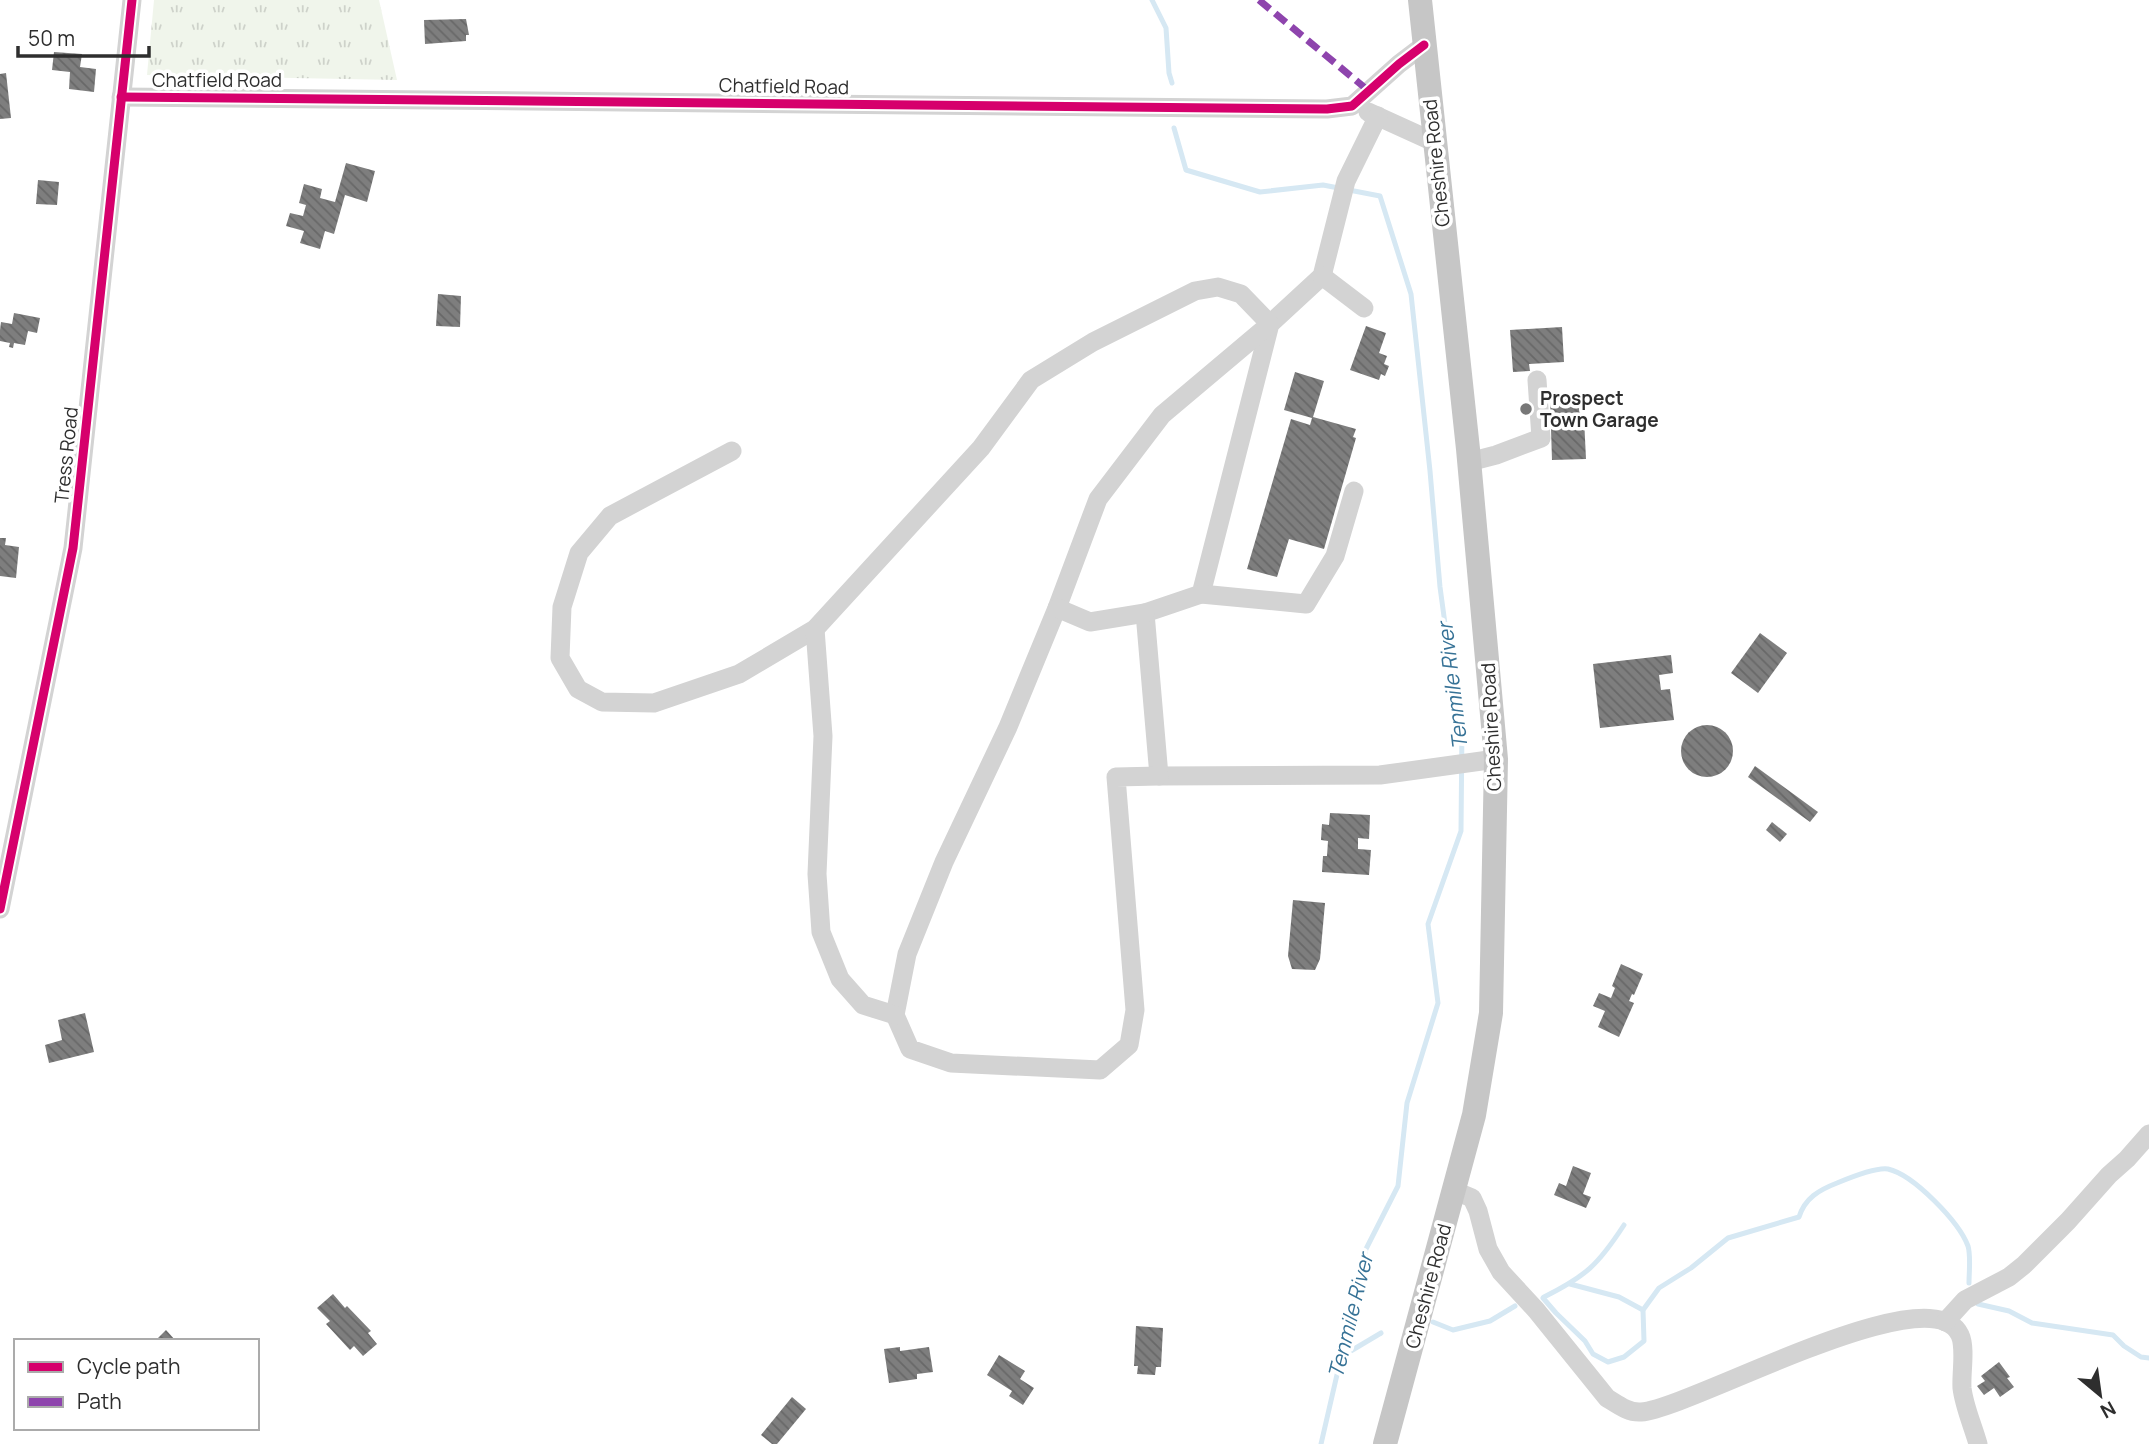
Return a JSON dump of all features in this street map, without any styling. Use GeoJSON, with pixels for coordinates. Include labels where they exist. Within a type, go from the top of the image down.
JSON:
{"type":"FeatureCollection","features":[{"type":"Feature","properties":{"kind":"main road","name":"Cheshire Road"},"geometry":{"type":"LineString","coordinates":[[1385,1444],[1474,1115],[1491,1013],[1485,760],[1469,462],[1420,0]]}},
{"type":"Feature","properties":{"kind":"street","name":"Tress Road"},"geometry":{"type":"LineString","coordinates":[[0,909],[73,548],[132,0]]}},
{"type":"Feature","properties":{"kind":"street"},"geometry":{"type":"LineString","coordinates":[[1352,106],[1424,45]]}},
{"type":"Feature","properties":{"kind":"street","name":"Chatfield Road"},"geometry":{"type":"LineString","coordinates":[[121,97],[1289,109],[1352,106],[1434,142]]}},
{"type":"Feature","properties":{"kind":"street"},"geometry":{"type":"LineString","coordinates":[[1378,116],[1346,181],[1322,276],[1270,324],[1162,415],[1098,499],[1008,727],[944,862],[907,954],[895,1015],[910,1049],[951,1063],[1100,1070],[1129,1045],[1135,1010],[1116,778],[1380,775],[1485,760]]}},
{"type":"Feature","properties":{"kind":"street"},"geometry":{"type":"LineString","coordinates":[[1322,276],[1364,307]]}},
{"type":"Feature","properties":{"kind":"street"},"geometry":{"type":"LineString","coordinates":[[732,450],[610,516],[579,553],[562,607],[560,658],[578,689],[602,702],[654,703],[739,674],[815,629],[981,448],[1031,380],[1093,342],[1195,291],[1218,288],[1241,294],[1270,324]]}},
{"type":"Feature","properties":{"kind":"street"},"geometry":{"type":"LineString","coordinates":[[1201,594],[1270,324]]}},
{"type":"Feature","properties":{"kind":"street"},"geometry":{"type":"LineString","coordinates":[[1469,462],[1541,438],[1537,380]]}},
{"type":"Feature","properties":{"kind":"street"},"geometry":{"type":"LineString","coordinates":[[1057,608],[1090,622],[1145,613],[1201,594],[1306,604],[1335,556],[1354,491]]}},
{"type":"Feature","properties":{"kind":"street"},"geometry":{"type":"LineString","coordinates":[[1145,613],[1159,776]]}},
{"type":"Feature","properties":{"kind":"street"},"geometry":{"type":"LineString","coordinates":[[815,629],[823,736],[817,874],[821,932],[840,979],[863,1006],[895,1015]]}},
{"type":"Feature","properties":{"kind":"street"},"geometry":{"type":"LineString","coordinates":[[1945,1322],[1965,1300],[2009,1277],[2024,1265],[2149,1134]]}},
{"type":"Feature","properties":{"kind":"street"},"geometry":{"type":"LineString","coordinates":[[1455,1191],[1472,1198],[1488,1249],[1500,1272],[1548,1324],[1607,1398],[1620,1407],[1637,1412],[1658,1409],[1813,1346],[1865,1328],[1899,1320],[1925,1318],[1945,1322],[1960,1335],[1962,1391],[1978,1444]]}},
{"type":"Feature","properties":{"kind":"green space"},"geometry":{"type":"Polygon","coordinates":[[[154,0],[379,0],[397,80],[147,75],[154,0]]]}},
{"type":"Feature","properties":{"kind":"building"},"geometry":{"type":"Polygon","coordinates":[[[466,19],[469,35],[466,35],[466,41],[425,44],[424,20],[466,19]]]}},
{"type":"Feature","properties":{"kind":"building"},"geometry":{"type":"Polygon","coordinates":[[[54,52],[82,54],[80,67],[96,69],[94,92],[69,89],[70,72],[52,70],[54,52]]]}},
{"type":"Feature","properties":{"kind":"building"},"geometry":{"type":"Polygon","coordinates":[[[6,73],[11,118],[0,119],[0,74],[6,73]]]}},
{"type":"Feature","properties":{"kind":"building"},"geometry":{"type":"Polygon","coordinates":[[[346,163],[375,171],[367,202],[345,195],[334,234],[325,231],[320,249],[300,243],[304,231],[286,226],[290,213],[303,216],[306,205],[299,203],[304,184],[322,189],[320,198],[335,202],[346,163]]]}},
{"type":"Feature","properties":{"kind":"building"},"geometry":{"type":"Polygon","coordinates":[[[38,180],[59,182],[57,205],[36,204],[38,180]]]}},
{"type":"Feature","properties":{"kind":"building"},"geometry":{"type":"Polygon","coordinates":[[[438,294],[461,296],[460,327],[436,326],[438,294]]]}},
{"type":"Feature","properties":{"kind":"building"},"geometry":{"type":"Polygon","coordinates":[[[14,313],[40,318],[37,333],[28,331],[25,345],[14,343],[13,348],[9,347],[10,343],[0,341],[0,330],[1,322],[12,324],[14,313]]]}},
{"type":"Feature","properties":{"kind":"building"},"geometry":{"type":"Polygon","coordinates":[[[1366,326],[1386,333],[1379,353],[1387,356],[1384,364],[1389,366],[1385,376],[1381,374],[1379,380],[1350,370],[1366,326]]]}},
{"type":"Feature","properties":{"kind":"building"},"geometry":{"type":"Polygon","coordinates":[[[1562,327],[1564,362],[1529,364],[1530,371],[1513,372],[1510,330],[1562,327]]]}},
{"type":"Feature","properties":{"kind":"building"},"geometry":{"type":"Polygon","coordinates":[[[1295,372],[1324,381],[1313,417],[1356,429],[1353,437],[1356,438],[1324,549],[1289,539],[1277,577],[1247,569],[1291,419],[1310,425],[1312,418],[1284,410],[1295,372]]]}},
{"type":"Feature","properties":{"kind":"building"},"geometry":{"type":"Polygon","coordinates":[[[1583,398],[1586,459],[1552,460],[1550,399],[1583,398]]]}},
{"type":"Feature","properties":{"kind":"building"},"geometry":{"type":"Polygon","coordinates":[[[0,538],[6,538],[5,545],[19,547],[16,578],[0,576],[0,538]]]}},
{"type":"Feature","properties":{"kind":"building"},"geometry":{"type":"Polygon","coordinates":[[[1760,633],[1787,653],[1758,693],[1731,673],[1760,633]]]}},
{"type":"Feature","properties":{"kind":"building"},"geometry":{"type":"Polygon","coordinates":[[[1671,655],[1673,673],[1659,675],[1661,690],[1670,689],[1674,720],[1600,728],[1593,664],[1671,655]]]}},
{"type":"Feature","properties":{"kind":"building"},"geometry":{"type":"Polygon","coordinates":[[[1707,725],[1717,727],[1725,733],[1731,741],[1731,761],[1725,769],[1717,775],[1707,777],[1697,775],[1689,769],[1683,761],[1681,751],[1683,741],[1689,733],[1697,727],[1707,725]]]}},
{"type":"Feature","properties":{"kind":"building"},"geometry":{"type":"Polygon","coordinates":[[[1755,766],[1818,812],[1810,822],[1748,777],[1755,766]]]}},
{"type":"Feature","properties":{"kind":"building"},"geometry":{"type":"Polygon","coordinates":[[[1330,813],[1370,815],[1369,839],[1358,838],[1358,849],[1371,850],[1369,875],[1322,872],[1328,841],[1321,840],[1322,824],[1329,825],[1330,813]]]}},
{"type":"Feature","properties":{"kind":"building"},"geometry":{"type":"Polygon","coordinates":[[[1772,822],[1787,834],[1780,842],[1766,830],[1772,822]]]}},
{"type":"Feature","properties":{"kind":"building"},"geometry":{"type":"Polygon","coordinates":[[[1293,900],[1325,903],[1320,959],[1315,970],[1292,969],[1288,956],[1293,900]]]}},
{"type":"Feature","properties":{"kind":"building"},"geometry":{"type":"Polygon","coordinates":[[[1621,964],[1643,974],[1629,1001],[1634,1003],[1619,1037],[1598,1027],[1605,1011],[1593,1006],[1599,993],[1611,998],[1615,988],[1612,986],[1621,964]]]}},
{"type":"Feature","properties":{"kind":"building"},"geometry":{"type":"Polygon","coordinates":[[[85,1013],[94,1052],[49,1063],[45,1045],[62,1040],[58,1020],[85,1013]]]}},
{"type":"Feature","properties":{"kind":"building"},"geometry":{"type":"Polygon","coordinates":[[[1573,1166],[1591,1173],[1583,1194],[1591,1197],[1586,1208],[1554,1195],[1559,1183],[1566,1186],[1573,1166]]]}},
{"type":"Feature","properties":{"kind":"building"},"geometry":{"type":"Polygon","coordinates":[[[333,1294],[371,1331],[368,1333],[377,1344],[363,1356],[354,1346],[350,1350],[326,1324],[330,1321],[317,1308],[333,1294]]]}},
{"type":"Feature","properties":{"kind":"building"},"geometry":{"type":"Polygon","coordinates":[[[1136,1326],[1163,1328],[1161,1367],[1156,1367],[1155,1375],[1137,1374],[1138,1366],[1134,1366],[1136,1326]]]}},
{"type":"Feature","properties":{"kind":"building"},"geometry":{"type":"Polygon","coordinates":[[[166,1330],[174,1339],[157,1339],[166,1330]]]}},
{"type":"Feature","properties":{"kind":"building"},"geometry":{"type":"Polygon","coordinates":[[[900,1347],[900,1351],[929,1347],[933,1372],[917,1374],[917,1379],[889,1383],[884,1349],[900,1347]]]}},
{"type":"Feature","properties":{"kind":"building"},"geometry":{"type":"Polygon","coordinates":[[[999,1355],[1025,1371],[1020,1379],[1034,1388],[1023,1405],[1009,1396],[1012,1391],[987,1375],[999,1355]]]}},
{"type":"Feature","properties":{"kind":"building"},"geometry":{"type":"Polygon","coordinates":[[[1999,1362],[2014,1387],[2000,1397],[1994,1388],[1984,1395],[1977,1386],[1985,1381],[1981,1376],[1999,1362]]]}},
{"type":"Feature","properties":{"kind":"building"},"geometry":{"type":"Polygon","coordinates":[[[792,1397],[806,1409],[777,1444],[772,1444],[761,1435],[792,1397]]]}},
{"type":"Feature","properties":{"kind":"waterway","name":"Tenmile River"},"geometry":{"type":"LineString","coordinates":[[1152,0],[1166,28],[1172,83]]}},
{"type":"Feature","properties":{"kind":"waterway","name":"Tenmile River"},"geometry":{"type":"LineString","coordinates":[[1174,128],[1186,170],[1260,192],[1323,185],[1380,196],[1411,294],[1440,587],[1462,726],[1461,831],[1428,924],[1438,1003],[1407,1103],[1398,1186],[1366,1249],[1321,1444]]}},
{"type":"Feature","properties":{"kind":"waterway"},"geometry":{"type":"LineString","coordinates":[[1543,1298],[1585,1341],[1593,1354],[1608,1362],[1624,1357],[1644,1341],[1643,1310],[1659,1288],[1691,1268],[1728,1238],[1799,1217],[1805,1205],[1819,1192],[1855,1176],[1883,1169],[1899,1173],[1910,1180],[1946,1213],[1968,1246],[1969,1283]]}},
{"type":"Feature","properties":{"kind":"waterway"},"geometry":{"type":"LineString","coordinates":[[1544,1297],[1571,1283],[1590,1268],[1624,1225]]}},
{"type":"Feature","properties":{"kind":"waterway"},"geometry":{"type":"LineString","coordinates":[[1570,1284],[1619,1297],[1643,1310]]}},
{"type":"Feature","properties":{"kind":"waterway"},"geometry":{"type":"LineString","coordinates":[[1978,1304],[2009,1311],[2032,1323],[2113,1335],[2141,1357],[2149,1358]]}},
{"type":"Feature","properties":{"kind":"waterway"},"geometry":{"type":"LineString","coordinates":[[1433,1322],[1453,1330],[1490,1321],[1515,1306]]}},
{"type":"Feature","properties":{"kind":"waterway"},"geometry":{"type":"LineString","coordinates":[[1339,1358],[1381,1333]]}},
{"type":"Feature","properties":{"kind":"marked path"},"geometry":{"type":"LineString","coordinates":[[1259,0],[1370,92]]}},
{"type":"Feature","properties":{"kind":"cycle path"},"geometry":{"type":"LineString","coordinates":[[0,909],[73,548],[132,0]]}},
{"type":"Feature","properties":{"kind":"cycle path"},"geometry":{"type":"LineString","coordinates":[[121,97],[1327,109],[1352,106],[1424,45]]}},
{"type":"Feature","properties":{"kind":"place","name":"Prospect Town Garage"},"geometry":{"type":"Point","coordinates":[1526,409]}}]}
